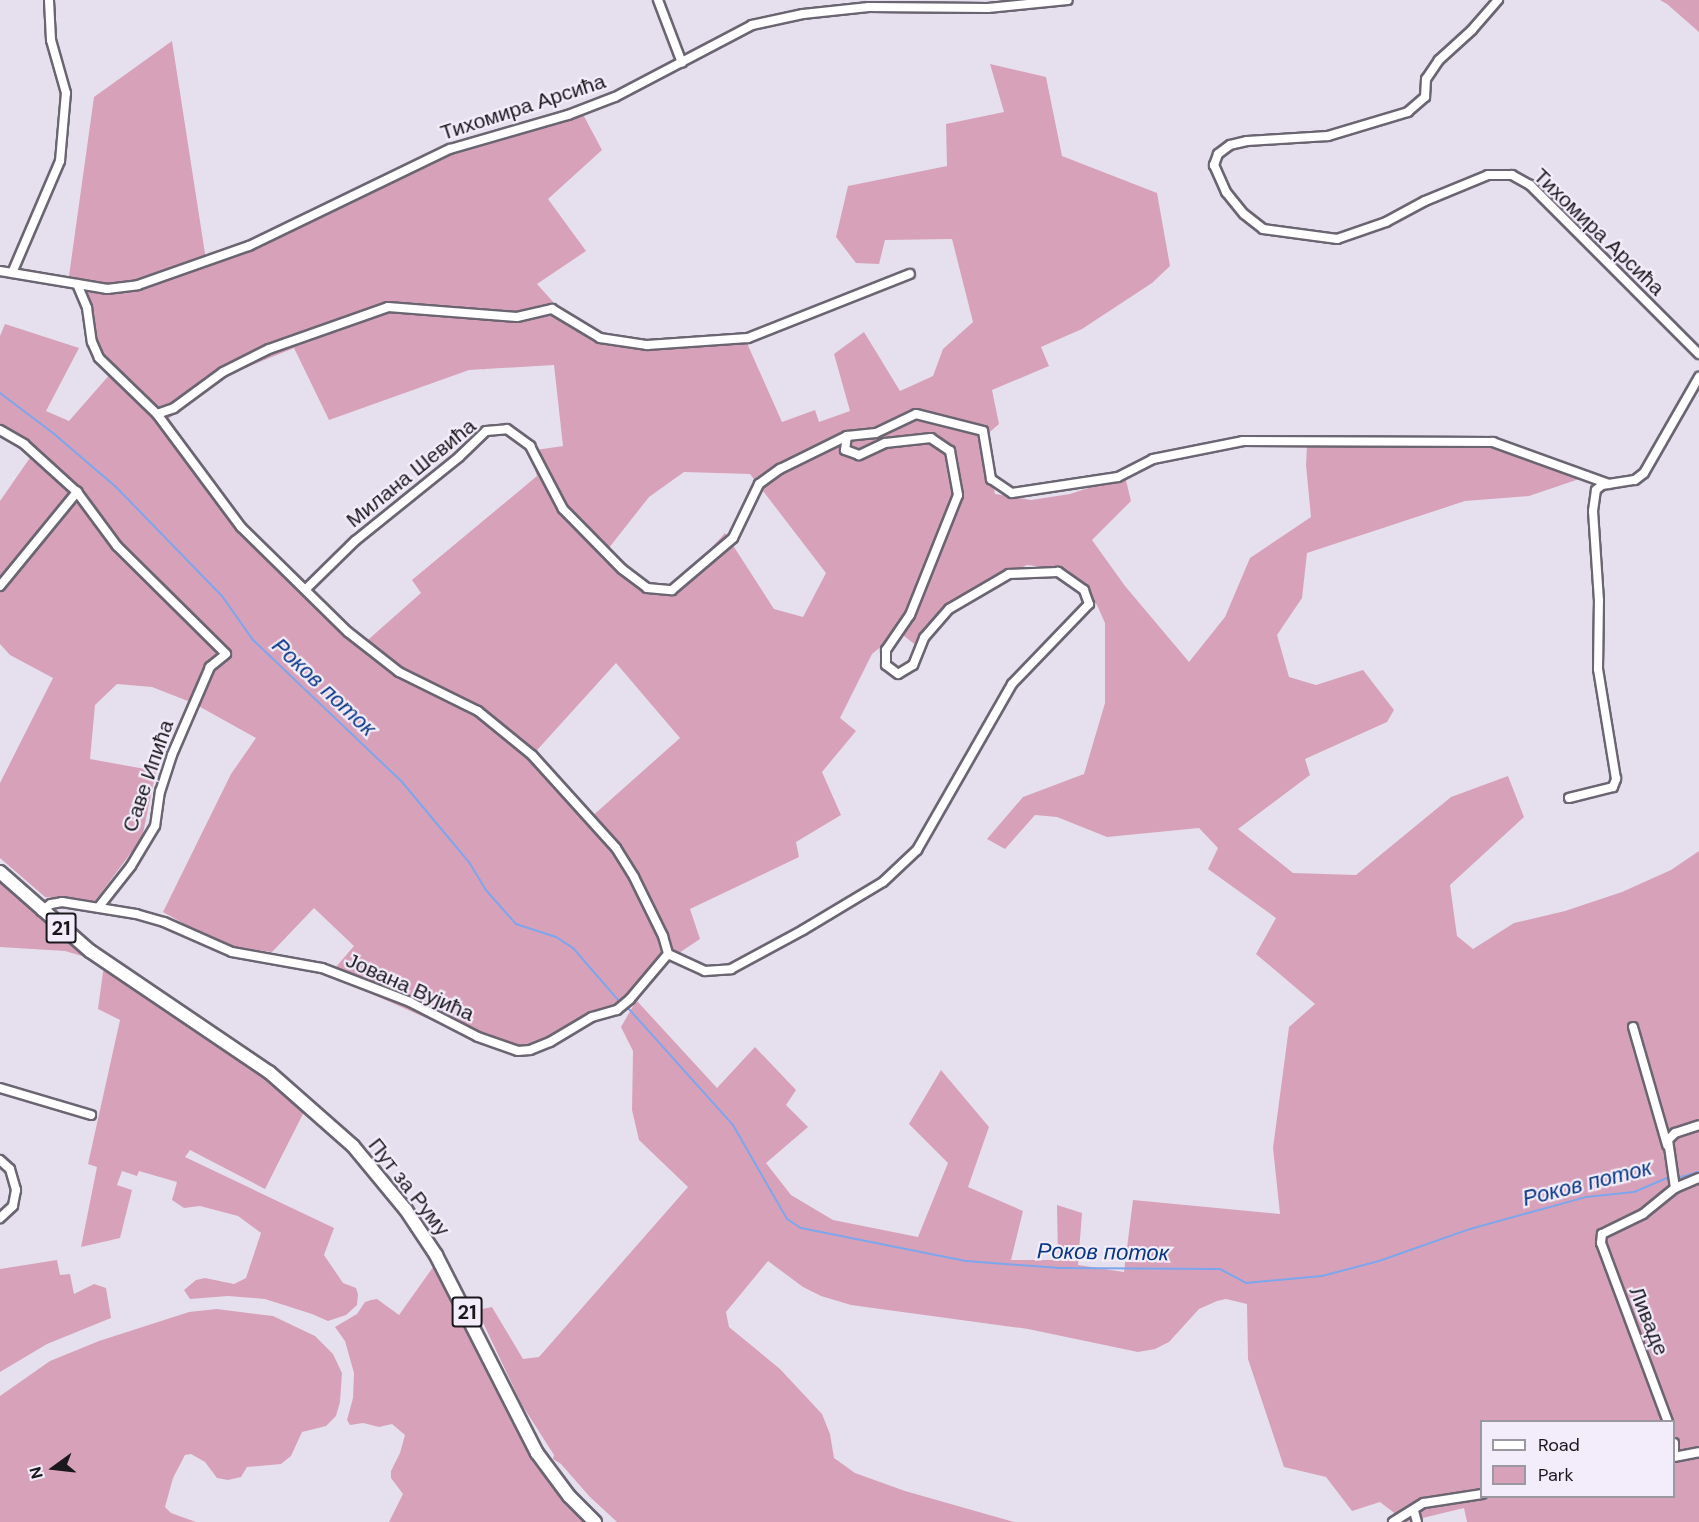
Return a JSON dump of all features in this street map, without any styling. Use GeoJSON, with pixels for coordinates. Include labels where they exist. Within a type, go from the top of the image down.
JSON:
{"type":"FeatureCollection","features":[{"type":"Feature","properties":{"kind":"main road","name":"21"},"geometry":{"type":"LineString","coordinates":[[0,873],[41,911]]}},
{"type":"Feature","properties":{"kind":"main road","name":"Пут за Руму"},"geometry":{"type":"LineString","coordinates":[[41,911],[99,957],[269,1072],[320,1114],[361,1155],[406,1210],[436,1256],[537,1454],[569,1496],[595,1522]]}},
{"type":"Feature","properties":{"kind":"street"},"geometry":{"type":"LineString","coordinates":[[12,273],[60,160],[66,93],[51,40],[49,0]]}},
{"type":"Feature","properties":{"kind":"street"},"geometry":{"type":"LineString","coordinates":[[658,0],[682,63]]}},
{"type":"Feature","properties":{"kind":"street","name":"Тихомира Арсића"},"geometry":{"type":"LineString","coordinates":[[0,271],[106,289],[123,289],[249,246],[423,160],[460,146],[568,115],[629,90],[752,25],[855,4],[938,4],[988,8],[1068,0]]}},
{"type":"Feature","properties":{"kind":"street","name":"Тихомира Арсића"},"geometry":{"type":"LineString","coordinates":[[1498,0],[1472,30],[1439,60],[1426,79],[1425,97],[1408,112],[1328,136],[1230,145],[1218,154],[1215,165],[1227,192],[1244,214],[1263,229],[1337,239],[1386,222],[1425,201],[1488,175],[1512,175],[1530,185],[1699,354]]}},
{"type":"Feature","properties":{"kind":"street"},"geometry":{"type":"LineString","coordinates":[[157,414],[174,408],[223,372],[269,349],[388,307],[517,317],[552,309],[600,338],[647,345],[748,338],[910,274]]}},
{"type":"Feature","properties":{"kind":"street"},"geometry":{"type":"LineString","coordinates":[[77,284],[87,308],[92,342],[99,358],[157,414],[241,527],[348,632],[399,672],[478,711],[532,755],[616,848],[634,877],[663,936],[668,954],[705,970],[731,969],[804,930],[883,882],[917,850],[1012,684],[1089,604],[1083,590],[1058,572],[1009,574],[949,609],[924,638],[913,665],[898,674],[886,665],[886,650],[910,615],[958,495],[950,451],[932,438],[885,443],[859,455],[844,450],[847,436]]}},
{"type":"Feature","properties":{"kind":"street"},"geometry":{"type":"LineString","coordinates":[[1569,798],[1613,787],[1616,779],[1598,669],[1598,580],[1593,511],[1596,490],[1609,484],[1625,483],[1644,473],[1699,377]]}},
{"type":"Feature","properties":{"kind":"street","name":"Милана Шевића"},"geometry":{"type":"LineString","coordinates":[[306,589],[356,541],[459,457],[486,431],[507,429],[530,446],[563,510],[622,569],[647,588],[672,590],[733,538],[759,484],[780,469],[847,436],[876,433],[916,414],[983,431],[991,479],[1012,493],[1118,477],[1153,459],[1243,441],[1493,442],[1609,484]]}},
{"type":"Feature","properties":{"kind":"street"},"geometry":{"type":"LineString","coordinates":[[0,430],[24,444],[77,492],[0,586]]}},
{"type":"Feature","properties":{"kind":"street","name":"Саве Ипића"},"geometry":{"type":"LineString","coordinates":[[77,492],[117,546],[226,654],[210,667],[172,755],[160,790],[155,826],[131,866],[98,908]]}},
{"type":"Feature","properties":{"kind":"street","name":"Јована Вујића"},"geometry":{"type":"LineString","coordinates":[[41,911],[51,904],[62,902],[136,914],[164,922],[232,952],[322,968],[410,1002],[478,1037],[518,1051],[530,1050],[550,1042],[592,1017],[617,1010],[630,999],[668,954]]}},
{"type":"Feature","properties":{"kind":"street"},"geometry":{"type":"LineString","coordinates":[[1633,1027],[1667,1145],[1675,1188],[1699,1178]]}},
{"type":"Feature","properties":{"kind":"street"},"geometry":{"type":"LineString","coordinates":[[0,1088],[91,1115]]}},
{"type":"Feature","properties":{"kind":"street"},"geometry":{"type":"LineString","coordinates":[[1667,1145],[1671,1136],[1699,1125]]}},
{"type":"Feature","properties":{"kind":"street"},"geometry":{"type":"LineString","coordinates":[[0,1160],[10,1169],[16,1190],[13,1206],[0,1218]]}},
{"type":"Feature","properties":{"kind":"street","name":"Ливаде"},"geometry":{"type":"LineString","coordinates":[[1667,1420],[1602,1251],[1602,1234],[1643,1214],[1675,1188]]}},
{"type":"Feature","properties":{"kind":"street"},"geometry":{"type":"LineString","coordinates":[[1675,1456],[1699,1452]]}},
{"type":"Feature","properties":{"kind":"street"},"geometry":{"type":"LineString","coordinates":[[1393,1522],[1424,1503],[1480,1494]]}},
{"type":"Feature","properties":{"kind":"street"},"geometry":{"type":"LineString","coordinates":[[1414,1511],[1417,1522]]}},
{"type":"Feature","properties":{"kind":"green space"},"geometry":{"type":"Polygon","coordinates":[[[1660,0],[1699,0],[1699,32],[1667,4],[1660,0]]]}},
{"type":"Feature","properties":{"kind":"green space"},"geometry":{"type":"Polygon","coordinates":[[[172,41],[206,260],[282,228],[418,158],[578,105],[602,150],[548,199],[586,251],[537,284],[572,323],[631,340],[700,341],[742,332],[782,422],[815,410],[819,422],[850,411],[834,354],[864,332],[900,391],[933,376],[943,349],[973,322],[952,239],[885,240],[879,264],[856,263],[836,237],[848,186],[947,166],[946,124],[1004,112],[990,64],[1046,77],[1062,156],[1157,193],[1170,266],[1152,283],[1082,329],[1041,347],[1049,366],[992,390],[999,424],[984,437],[995,494],[1031,500],[1070,494],[1125,476],[1131,501],[1092,540],[1125,586],[1189,662],[1225,617],[1250,558],[1311,517],[1306,465],[1307,445],[1487,437],[1594,474],[1529,496],[1465,501],[1307,553],[1302,598],[1277,635],[1289,677],[1316,685],[1363,670],[1394,710],[1387,722],[1305,759],[1310,775],[1238,829],[1293,873],[1356,875],[1451,797],[1508,776],[1524,817],[1450,885],[1457,936],[1473,949],[1514,923],[1565,911],[1622,892],[1671,870],[1699,851],[1699,1522],[1467,1522],[1464,1508],[1406,1522],[1380,1502],[1352,1511],[1326,1477],[1284,1467],[1248,1359],[1247,1304],[1226,1299],[1217,1301],[1199,1309],[1169,1342],[1155,1349],[1138,1352],[1028,1329],[851,1305],[821,1296],[803,1287],[768,1261],[726,1312],[729,1327],[780,1369],[822,1414],[830,1434],[834,1458],[855,1473],[905,1491],[1014,1522],[617,1522],[590,1497],[561,1464],[553,1459],[554,1455],[522,1405],[477,1310],[492,1307],[523,1359],[539,1357],[688,1187],[639,1140],[632,1110],[633,1051],[621,1027],[636,1001],[561,1038],[517,1051],[460,1033],[329,975],[354,946],[314,908],[272,952],[222,945],[163,912],[231,774],[256,738],[193,703],[152,687],[117,684],[95,705],[90,759],[156,771],[142,838],[95,901],[45,897],[0,858],[0,783],[53,678],[10,655],[0,644],[0,501],[34,452],[0,436],[0,336],[5,324],[79,348],[46,411],[69,421],[111,373],[90,348],[81,288],[69,276],[94,97],[172,41]],[[294,348],[230,374],[164,422],[238,527],[361,646],[421,593],[412,580],[537,476],[529,451],[563,446],[554,365],[469,370],[329,420],[294,348]],[[684,472],[649,497],[601,558],[650,592],[669,594],[725,533],[774,609],[803,617],[826,573],[750,474],[684,472]],[[1027,565],[978,590],[943,614],[918,647],[899,632],[872,654],[840,718],[856,731],[822,772],[841,815],[796,842],[799,857],[690,909],[700,939],[673,957],[637,1001],[717,1088],[755,1047],[796,1090],[786,1105],[808,1127],[766,1163],[791,1195],[833,1220],[918,1237],[948,1163],[909,1124],[941,1070],[989,1127],[968,1187],[1023,1211],[1011,1260],[1058,1260],[1057,1205],[1082,1213],[1078,1265],[1124,1272],[1133,1200],[1280,1214],[1273,1148],[1289,1027],[1315,1004],[1256,954],[1276,918],[1208,869],[1218,848],[1199,828],[1107,837],[1057,817],[1035,815],[1005,849],[987,839],[1023,797],[1084,774],[1105,703],[1105,623],[1097,605],[1068,570],[1027,565]],[[616,663],[529,759],[589,819],[680,738],[616,663]]]}},
{"type":"Feature","properties":{"kind":"green space"},"geometry":{"type":"Polygon","coordinates":[[[0,877],[99,961],[65,951],[0,947],[0,877]]]}},
{"type":"Feature","properties":{"kind":"green space"},"geometry":{"type":"Polygon","coordinates":[[[107,966],[237,1054],[307,1106],[265,1189],[190,1150],[185,1157],[334,1228],[324,1255],[343,1283],[356,1288],[358,1294],[357,1305],[346,1315],[328,1321],[265,1299],[228,1296],[190,1299],[184,1290],[196,1280],[205,1278],[234,1284],[246,1278],[261,1233],[238,1216],[200,1206],[184,1208],[172,1200],[177,1182],[139,1171],[137,1176],[122,1171],[117,1185],[132,1190],[120,1238],[81,1247],[97,1167],[88,1164],[120,1020],[98,1009],[103,972],[107,966]]]}},
{"type":"Feature","properties":{"kind":"green space"},"geometry":{"type":"Polygon","coordinates":[[[57,1260],[60,1275],[70,1274],[74,1294],[94,1284],[106,1288],[111,1318],[47,1344],[0,1372],[0,1269],[57,1260]]]}},
{"type":"Feature","properties":{"kind":"green space"},"geometry":{"type":"Polygon","coordinates":[[[436,1263],[525,1442],[557,1490],[588,1522],[389,1522],[403,1494],[391,1478],[391,1471],[400,1453],[405,1435],[392,1424],[379,1427],[363,1423],[350,1425],[347,1420],[353,1398],[354,1373],[345,1341],[335,1327],[357,1314],[365,1302],[371,1300],[377,1299],[399,1315],[436,1263]]]}},
{"type":"Feature","properties":{"kind":"green space"},"geometry":{"type":"Polygon","coordinates":[[[217,1309],[273,1316],[315,1336],[333,1354],[342,1373],[340,1402],[336,1416],[326,1426],[302,1432],[291,1456],[281,1464],[247,1467],[241,1477],[228,1480],[217,1478],[205,1462],[191,1454],[185,1455],[173,1478],[165,1507],[171,1513],[196,1522],[0,1522],[0,1396],[50,1361],[99,1341],[189,1312],[217,1309]]]}},
{"type":"Feature","properties":{"kind":"waterway","name":"Роков поток"},"geometry":{"type":"LineString","coordinates":[[0,393],[53,433],[116,487],[222,596],[253,640],[402,782],[469,862],[485,889],[516,924],[556,937],[573,948],[620,1002]]}},
{"type":"Feature","properties":{"kind":"waterway","name":"Роков поток"},"geometry":{"type":"LineString","coordinates":[[628,1008],[733,1125],[787,1219],[801,1228],[966,1261],[1060,1268],[1220,1269],[1246,1283],[1322,1276],[1379,1261],[1470,1229],[1586,1197],[1634,1192],[1670,1177]]}},
{"type":"Feature","properties":{"kind":"waterway","name":"Роков поток"},"geometry":{"type":"LineString","coordinates":[[1681,1177],[1699,1172]]}}]}
